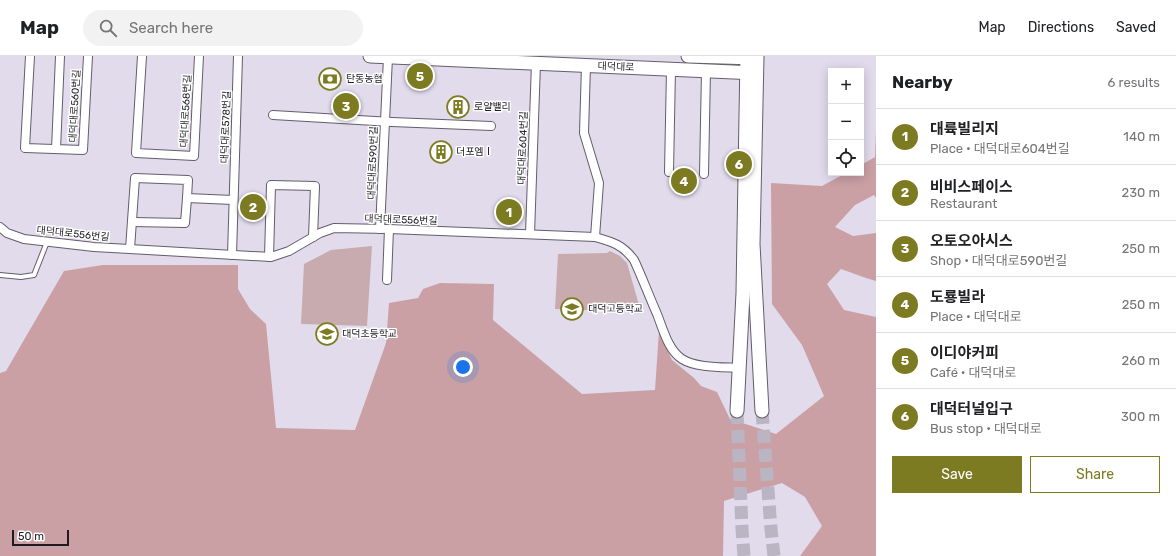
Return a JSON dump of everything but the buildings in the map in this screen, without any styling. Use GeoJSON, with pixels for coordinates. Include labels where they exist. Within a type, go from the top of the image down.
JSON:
{"type":"FeatureCollection","features":[{"type":"Feature","properties":{"kind":"main road","name":"대덕대로"},"geometry":{"type":"LineString","coordinates":[[370,56],[751,72]]}},
{"type":"Feature","properties":{"kind":"main road"},"geometry":{"type":"LineString","coordinates":[[688,56],[752,57],[737,411]]}},
{"type":"Feature","properties":{"kind":"main road"},"geometry":{"type":"LineString","coordinates":[[751,72],[754,244],[762,411]]}},
{"type":"Feature","properties":{"kind":"street","name":"대덕대로560번길"},"geometry":{"type":"LineString","coordinates":[[30,56],[25,148],[83,150],[88,56]]}},
{"type":"Feature","properties":{"kind":"street"},"geometry":{"type":"LineString","coordinates":[[56,149],[60,56]]}},
{"type":"Feature","properties":{"kind":"street","name":"대덕대로568번길"},"geometry":{"type":"LineString","coordinates":[[142,56],[136,153],[194,156],[199,56]]}},
{"type":"Feature","properties":{"kind":"street","name":"대덕대로578번길"},"geometry":{"type":"LineString","coordinates":[[232,255],[238,56]]}},
{"type":"Feature","properties":{"kind":"street","name":"대덕대로590번길"},"geometry":{"type":"LineString","coordinates":[[387,280],[384,229],[384,121],[388,57]]}},
{"type":"Feature","properties":{"kind":"street","name":"대덕대로604번길"},"geometry":{"type":"LineString","coordinates":[[530,234],[536,63]]}},
{"type":"Feature","properties":{"kind":"street"},"geometry":{"type":"LineString","coordinates":[[586,65],[584,133],[599,183],[595,237]]}},
{"type":"Feature","properties":{"kind":"street"},"geometry":{"type":"LineString","coordinates":[[669,172],[671,69]]}},
{"type":"Feature","properties":{"kind":"street"},"geometry":{"type":"LineString","coordinates":[[704,174],[706,70]]}},
{"type":"Feature","properties":{"kind":"street","name":"대덕대로590번길"},"geometry":{"type":"LineString","coordinates":[[273,115],[491,126]]}},
{"type":"Feature","properties":{"kind":"street"},"geometry":{"type":"LineString","coordinates":[[130,249],[135,178],[188,180],[185,223],[133,222]]}},
{"type":"Feature","properties":{"kind":"street"},"geometry":{"type":"LineString","coordinates":[[269,257],[271,185],[315,186],[313,237]]}},
{"type":"Feature","properties":{"kind":"street"},"geometry":{"type":"LineString","coordinates":[[187,198],[233,200]]}},
{"type":"Feature","properties":{"kind":"street","name":"대덕대로556번길"},"geometry":{"type":"LineString","coordinates":[[0,227],[7,233],[47,242],[94,247],[269,257],[289,251],[320,233],[334,228],[595,237],[614,242],[630,254],[634,260],[670,345],[682,360],[696,364],[740,368]]}},
{"type":"Feature","properties":{"kind":"lane"},"geometry":{"type":"LineString","coordinates":[[0,275],[21,277],[34,275],[47,242]]}},
{"type":"Feature","properties":{"kind":"shaded area"},"geometry":{"type":"Polygon","coordinates":[[[876,132],[876,198],[874,195],[855,205],[835,227],[853,236],[876,233],[876,281],[841,269],[827,284],[844,310],[876,317],[876,556],[800,556],[822,526],[805,497],[782,483],[724,501],[723,556],[0,556],[0,373],[6,371],[64,271],[103,265],[238,265],[238,289],[250,309],[266,324],[276,428],[355,430],[386,343],[389,303],[418,298],[423,289],[440,283],[494,284],[493,320],[582,394],[655,390],[659,331],[672,360],[694,378],[701,386],[717,392],[730,419],[776,434],[824,396],[802,345],[772,304],[771,183],[822,186],[840,176],[864,176],[864,163],[875,157],[876,132]]]}},
{"type":"Feature","properties":{"kind":"shaded area"},"geometry":{"type":"Polygon","coordinates":[[[372,246],[367,326],[301,324],[304,264],[331,250],[372,246]]]}},
{"type":"Feature","properties":{"kind":"shaded area"},"geometry":{"type":"Polygon","coordinates":[[[610,251],[620,256],[627,263],[641,312],[555,309],[558,254],[607,253],[610,251]]]}},
{"type":"Feature","properties":{"kind":"tunnel"},"geometry":{"type":"LineString","coordinates":[[737,411],[744,556]]}},
{"type":"Feature","properties":{"kind":"tunnel"},"geometry":{"type":"LineString","coordinates":[[762,411],[774,556]]}},
{"type":"Feature","properties":{"kind":"place","name":"이디야커피"},"geometry":{"type":"Point","coordinates":[420,76]}},
{"type":"Feature","properties":{"kind":"place","name":"탄동농협"},"geometry":{"type":"Point","coordinates":[330,79]}},
{"type":"Feature","properties":{"kind":"place","name":"오토오아시스"},"geometry":{"type":"Point","coordinates":[346,106]}},
{"type":"Feature","properties":{"kind":"place","name":"로얄밸리"},"geometry":{"type":"Point","coordinates":[458,107]}},
{"type":"Feature","properties":{"kind":"place","name":"더포엠Ⅰ"},"geometry":{"type":"Point","coordinates":[441,152]}},
{"type":"Feature","properties":{"kind":"place","name":"대덕터널입구"},"geometry":{"type":"Point","coordinates":[739,164]}},
{"type":"Feature","properties":{"kind":"place","name":"도룡빌라"},"geometry":{"type":"Point","coordinates":[684,181]}},
{"type":"Feature","properties":{"kind":"place","name":"비비스페이스"},"geometry":{"type":"Point","coordinates":[253,207]}},
{"type":"Feature","properties":{"kind":"place","name":"대륙빌리지"},"geometry":{"type":"Point","coordinates":[509,212]}},
{"type":"Feature","properties":{"kind":"place","name":"대덕고등학교"},"geometry":{"type":"Point","coordinates":[572,309]}},
{"type":"Feature","properties":{"kind":"place","name":"대덕초등학교"},"geometry":{"type":"Point","coordinates":[327,334]}}]}
